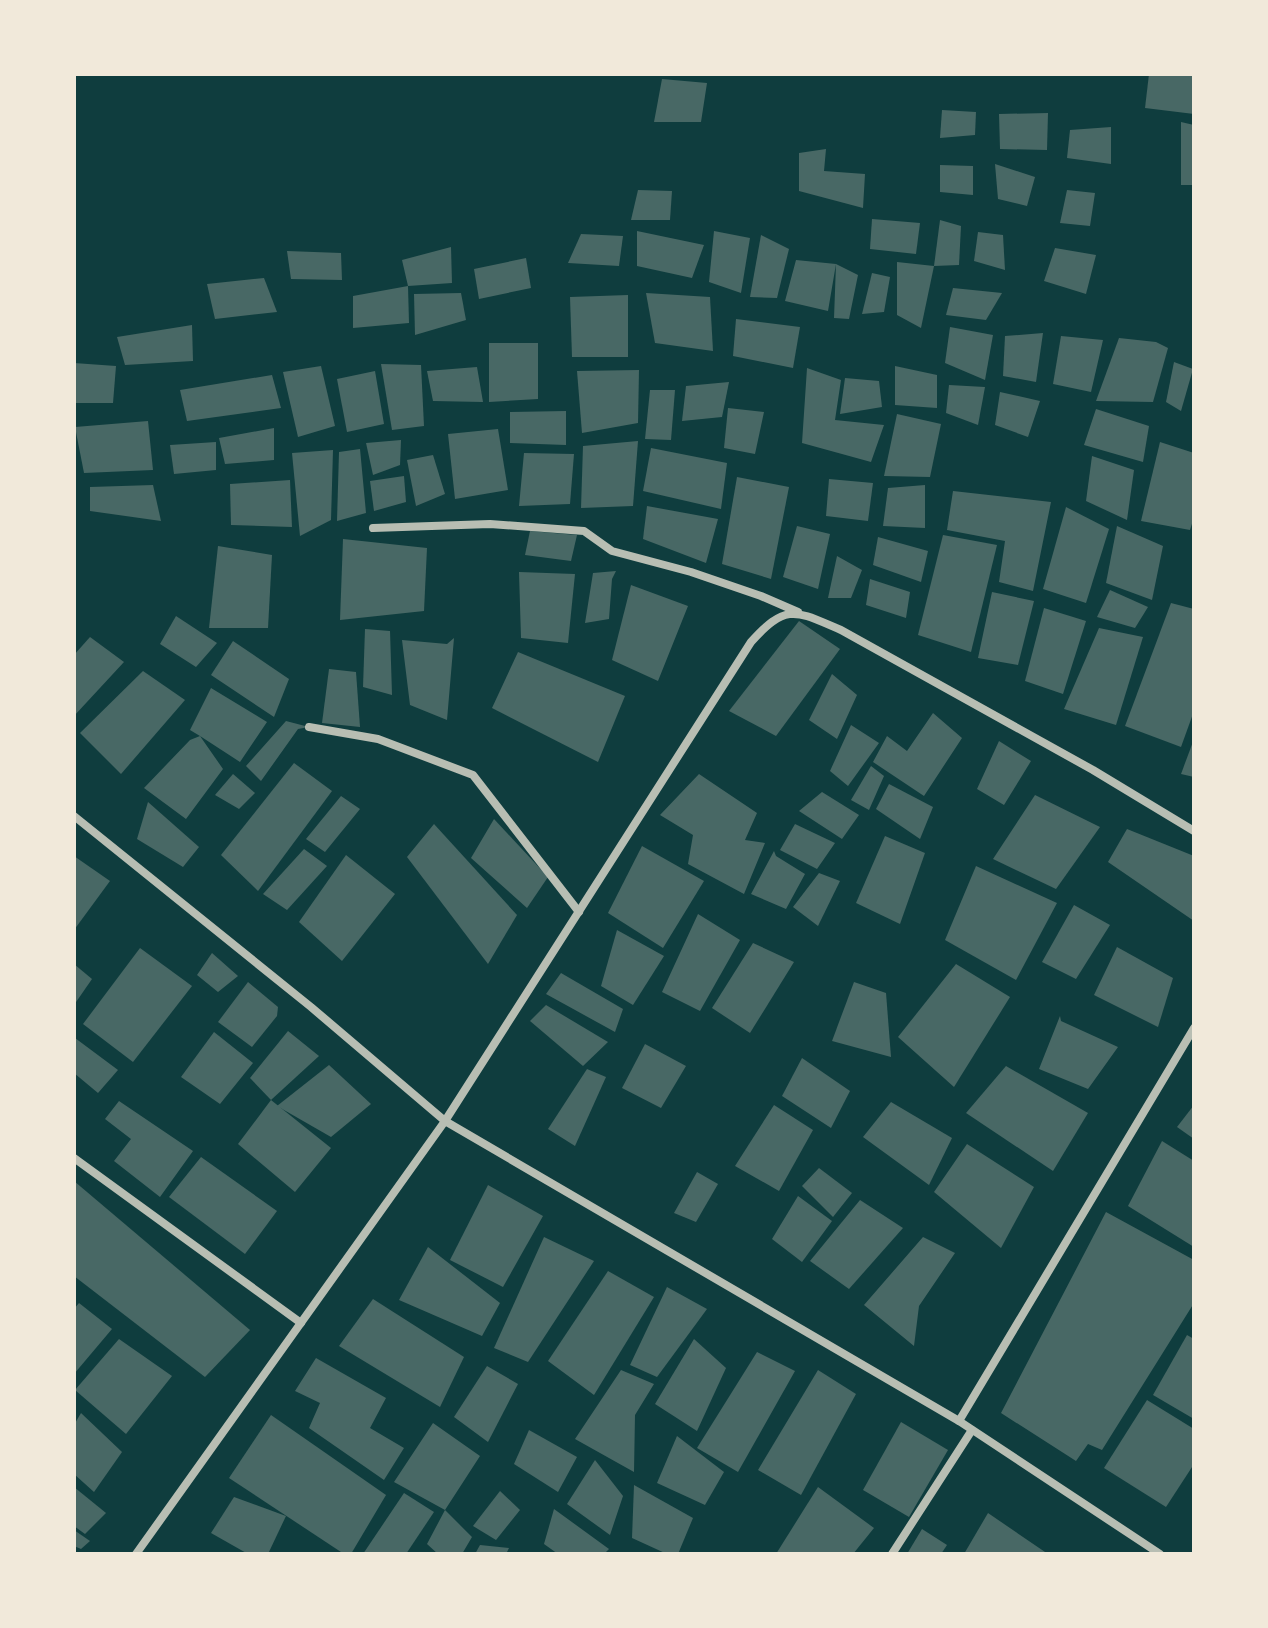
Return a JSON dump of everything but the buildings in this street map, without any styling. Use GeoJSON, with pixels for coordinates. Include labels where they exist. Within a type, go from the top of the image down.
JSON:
{"type":"FeatureCollection","features":[{"type":"Feature","properties":{"kind":"street"},"geometry":{"type":"LineString","coordinates":[[373,528],[490,524],[584,531],[612,551],[691,572],[761,596],[867,644],[1093,770],[1194,831]]}},
{"type":"Feature","properties":{"kind":"street"},"geometry":{"type":"LineString","coordinates":[[136,1554],[445,1121],[751,642],[770,621],[799,612]]}},
{"type":"Feature","properties":{"kind":"street"},"geometry":{"type":"LineString","coordinates":[[309,727],[378,739],[473,775],[579,912]]}},
{"type":"Feature","properties":{"kind":"street"},"geometry":{"type":"LineString","coordinates":[[74,816],[311,1007],[445,1121],[959,1421],[1160,1554]]}},
{"type":"Feature","properties":{"kind":"street"},"geometry":{"type":"LineString","coordinates":[[959,1421],[1194,1028]]}},
{"type":"Feature","properties":{"kind":"street"},"geometry":{"type":"LineString","coordinates":[[74,1158],[301,1323]]}},
{"type":"Feature","properties":{"kind":"street"},"geometry":{"type":"LineString","coordinates":[[892,1554],[972,1430]]}}]}
